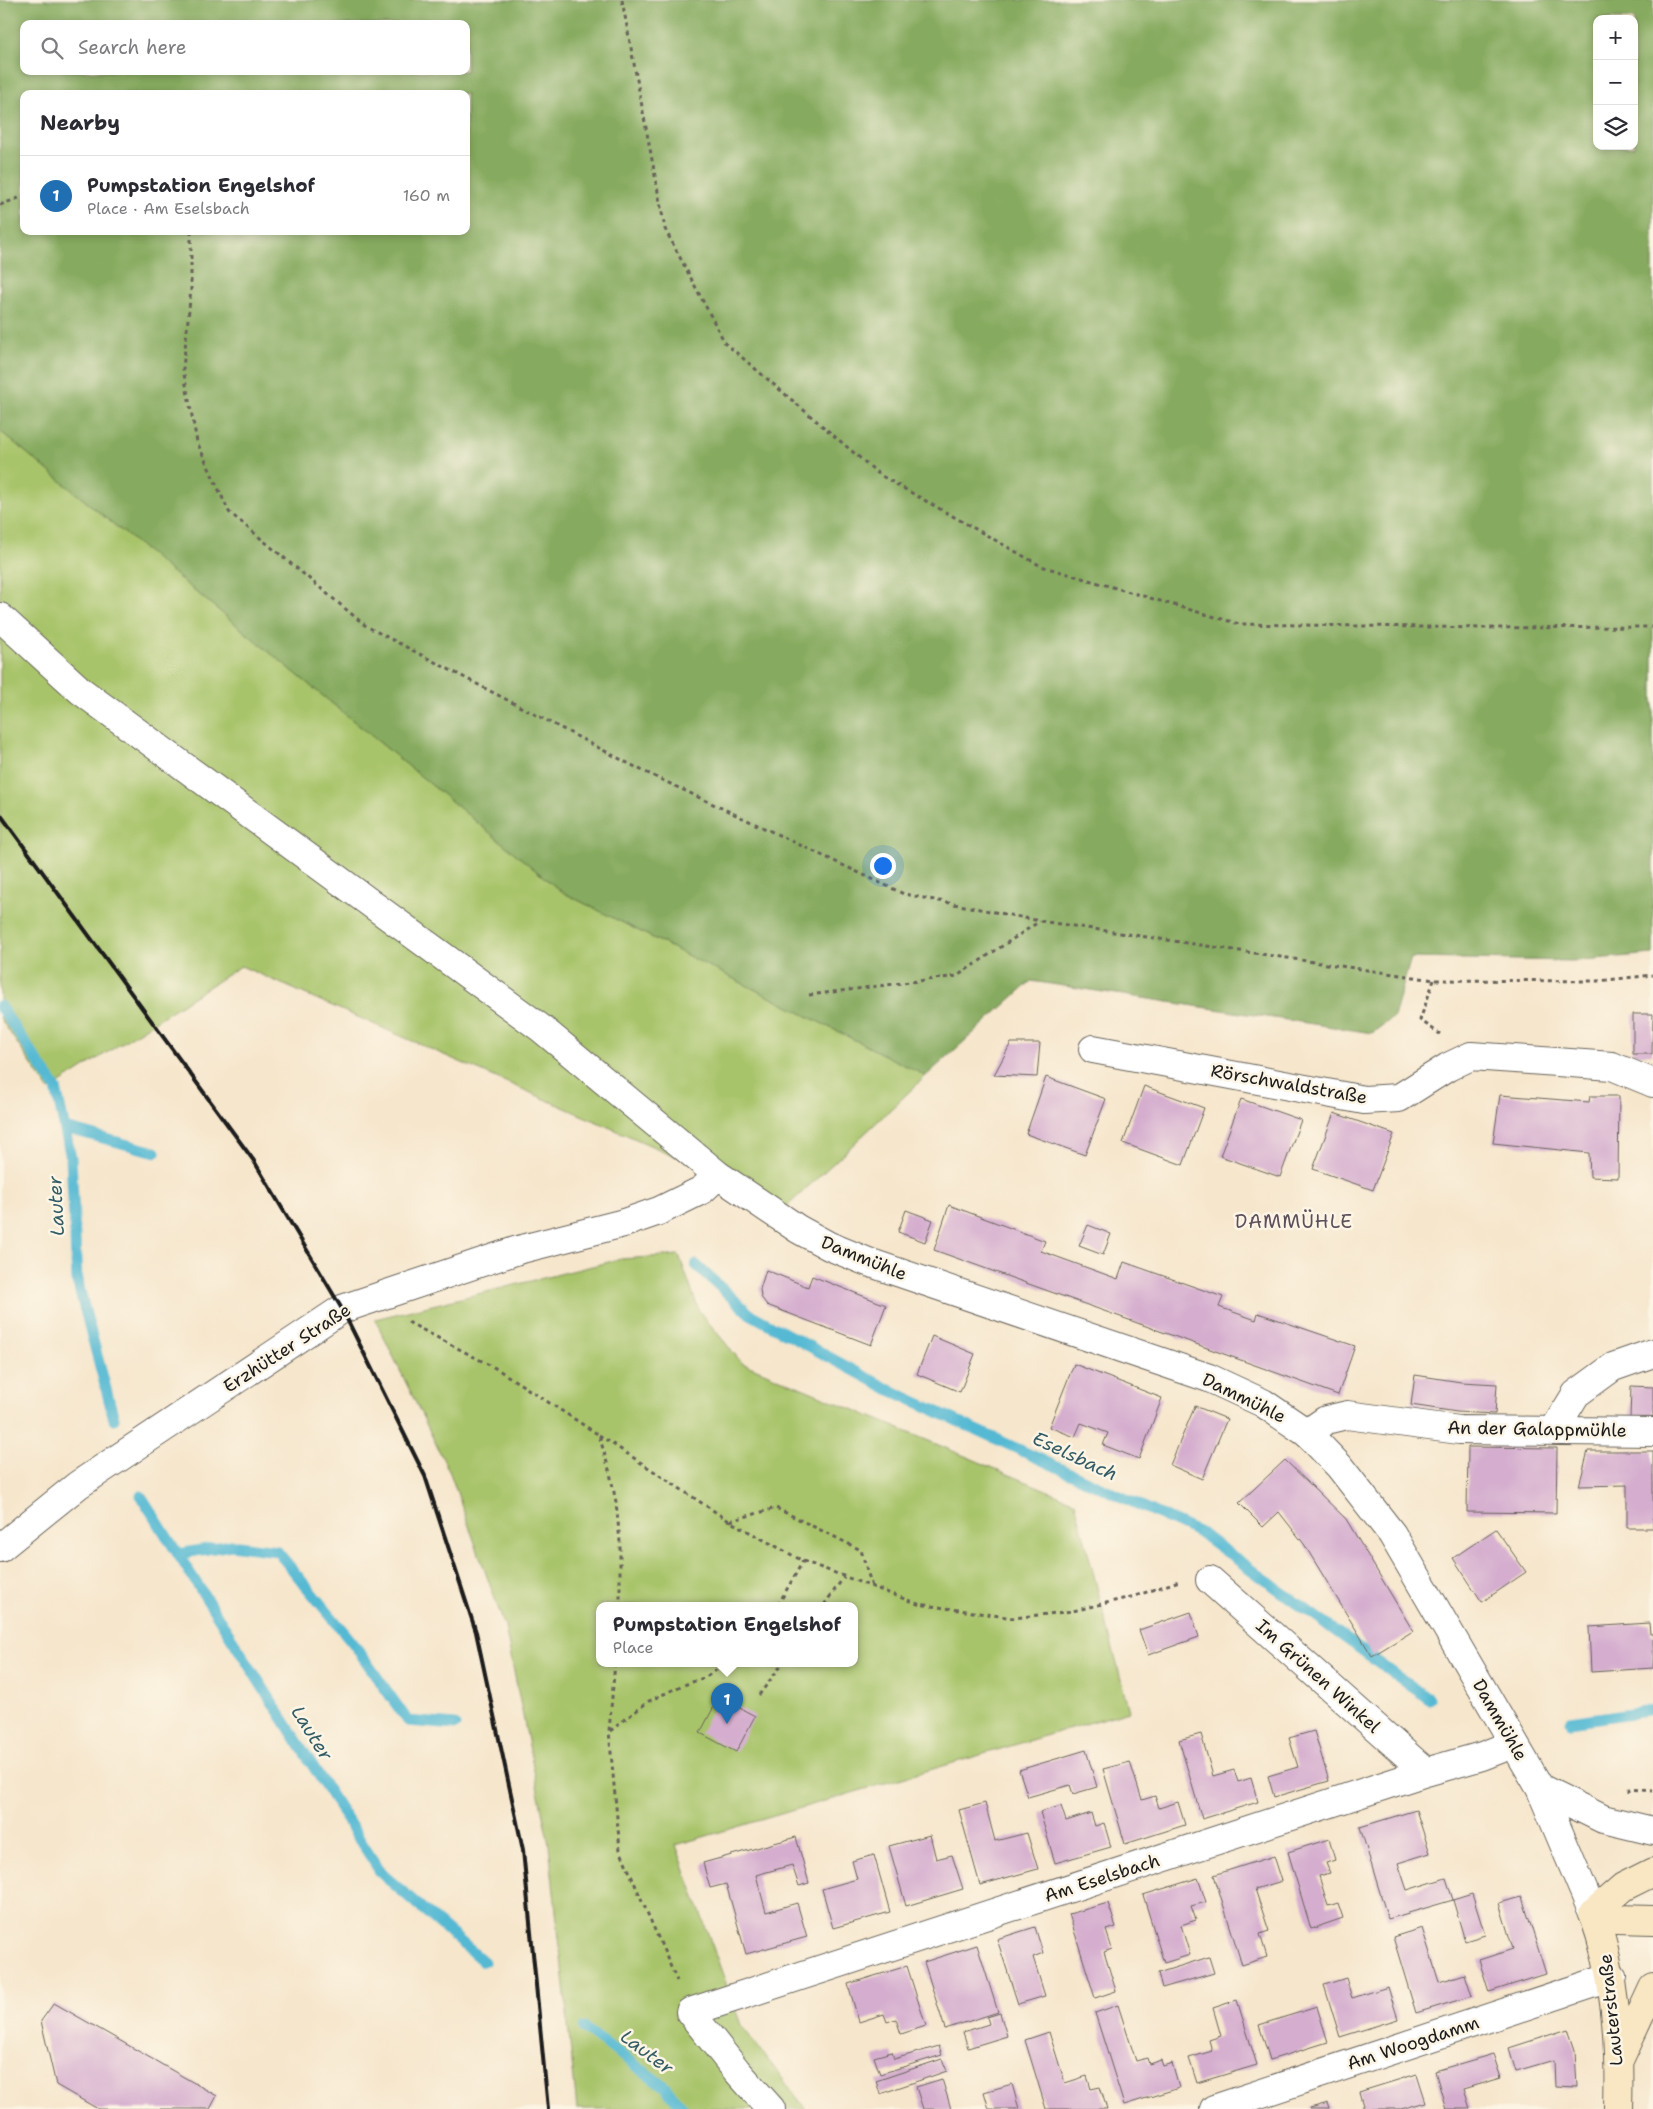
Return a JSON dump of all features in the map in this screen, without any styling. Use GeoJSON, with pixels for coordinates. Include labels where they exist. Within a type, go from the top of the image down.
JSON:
{"type":"FeatureCollection","features":[{"type":"Feature","properties":{"kind":"main road"},"geometry":{"type":"LineString","coordinates":[[1593,1913],[1623,1888],[1653,1872]]}},
{"type":"Feature","properties":{"kind":"main road"},"geometry":{"type":"LineString","coordinates":[[1593,1913],[1618,1919],[1653,1920]]}},
{"type":"Feature","properties":{"kind":"main road","name":"Lauterstraße"},"geometry":{"type":"LineString","coordinates":[[1593,1913],[1604,1943],[1612,1977],[1619,2063],[1618,2109]]}},
{"type":"Feature","properties":{"kind":"main road"},"geometry":{"type":"LineString","coordinates":[[1619,2063],[1653,1988]]}},
{"type":"Feature","properties":{"kind":"street","name":"Dammühle"},"geometry":{"type":"LineString","coordinates":[[0,617],[81,691],[542,1029],[718,1175],[777,1216],[829,1246],[868,1262],[1209,1378],[1263,1403],[1308,1433],[1339,1466],[1392,1534],[1540,1788],[1593,1913]]}},
{"type":"Feature","properties":{"kind":"street","name":"Rörschwaldstraße"},"geometry":{"type":"LineString","coordinates":[[1093,1049],[1364,1100],[1399,1098],[1448,1067],[1471,1056],[1612,1066],[1653,1083]]}},
{"type":"Feature","properties":{"kind":"street","name":"Erzhütter Straße"},"geometry":{"type":"LineString","coordinates":[[0,1548],[78,1485],[342,1309],[518,1250],[624,1223],[659,1211],[702,1190],[718,1175]]}},
{"type":"Feature","properties":{"kind":"street"},"geometry":{"type":"LineString","coordinates":[[1554,1430],[1576,1394],[1613,1367],[1653,1353]]}},
{"type":"Feature","properties":{"kind":"street","name":"An der Galappmühle"},"geometry":{"type":"LineString","coordinates":[[1308,1433],[1326,1420],[1347,1416],[1459,1430],[1653,1432]]}},
{"type":"Feature","properties":{"kind":"street","name":"Im Grünen Winkel"},"geometry":{"type":"LineString","coordinates":[[1210,1580],[1426,1772]]}},
{"type":"Feature","properties":{"kind":"street","name":"Am Eselsbach"},"geometry":{"type":"LineString","coordinates":[[690,2012],[1426,1772],[1482,1756],[1513,1744]]}},
{"type":"Feature","properties":{"kind":"street"},"geometry":{"type":"LineString","coordinates":[[1540,1788],[1603,1819],[1653,1831]]}},
{"type":"Feature","properties":{"kind":"street","name":"Am Woogdamm"},"geometry":{"type":"LineString","coordinates":[[1214,2109],[1612,1977]]}},
{"type":"Feature","properties":{"kind":"street"},"geometry":{"type":"LineString","coordinates":[[690,2012],[736,2070],[771,2109]]}},
{"type":"Feature","properties":{"kind":"path"},"geometry":{"type":"LineString","coordinates":[[622,0],[665,229],[725,343],[880,475],[1041,566],[1239,624],[1485,628],[1653,627]]}},
{"type":"Feature","properties":{"kind":"path"},"geometry":{"type":"LineString","coordinates":[[0,205],[20,198]]}},
{"type":"Feature","properties":{"kind":"path"},"geometry":{"type":"LineString","coordinates":[[191,235],[191,289],[184,369],[197,442],[229,512],[366,626],[643,771],[904,894],[1040,921],[1434,980],[1598,981],[1653,975]]}},
{"type":"Feature","properties":{"kind":"path"},"geometry":{"type":"LineString","coordinates":[[809,995],[957,976],[1040,921]]}},
{"type":"Feature","properties":{"kind":"path"},"geometry":{"type":"LineString","coordinates":[[1434,980],[1420,1020],[1471,1056]]}},
{"type":"Feature","properties":{"kind":"path"},"geometry":{"type":"LineString","coordinates":[[366,1300],[498,1369],[729,1521],[803,1562],[918,1604],[1013,1618],[1073,1611],[1135,1596],[1180,1581],[1210,1580]]}},
{"type":"Feature","properties":{"kind":"path"},"geometry":{"type":"LineString","coordinates":[[599,1435],[616,1502],[620,1542],[620,1602]]}},
{"type":"Feature","properties":{"kind":"path"},"geometry":{"type":"LineString","coordinates":[[729,1521],[776,1508],[861,1550],[872,1587]]}},
{"type":"Feature","properties":{"kind":"path"},"geometry":{"type":"LineString","coordinates":[[780,1602],[803,1562]]}},
{"type":"Feature","properties":{"kind":"path"},"geometry":{"type":"LineString","coordinates":[[826,1602],[844,1577]]}},
{"type":"Feature","properties":{"kind":"path"},"geometry":{"type":"LineString","coordinates":[[615,1667],[609,1731],[620,1850],[690,2012]]}},
{"type":"Feature","properties":{"kind":"path"},"geometry":{"type":"LineString","coordinates":[[609,1731],[648,1701],[706,1677],[721,1667]]}},
{"type":"Feature","properties":{"kind":"path"},"geometry":{"type":"LineString","coordinates":[[759,1695],[780,1667]]}},
{"type":"Feature","properties":{"kind":"green space"},"geometry":{"type":"Polygon","coordinates":[[[0,0],[1653,0],[1653,954],[1572,961],[1411,958],[1394,1017],[1372,1033],[1031,981],[926,1076],[562,892],[0,431],[0,0]]]}},
{"type":"Feature","properties":{"kind":"green space"},"geometry":{"type":"Polygon","coordinates":[[[0,431],[562,892],[926,1076],[777,1216],[718,1175],[241,966],[49,1090],[0,1018],[0,431]]]}},
{"type":"Feature","properties":{"kind":"green space"},"geometry":{"type":"Polygon","coordinates":[[[679,1255],[699,1311],[742,1363],[1075,1502],[1129,1711],[676,1845],[741,2025],[806,2109],[577,2109],[549,1845],[505,1627],[450,1473],[375,1319],[621,1259],[679,1255]]]}},
{"type":"Feature","properties":{"kind":"building"},"geometry":{"type":"Polygon","coordinates":[[[1633,1014],[1653,1014],[1652,1054],[1633,1054],[1633,1014]]]}},
{"type":"Feature","properties":{"kind":"building"},"geometry":{"type":"Polygon","coordinates":[[[1011,1043],[1040,1043],[1037,1077],[994,1075],[1011,1043]]]}},
{"type":"Feature","properties":{"kind":"building"},"geometry":{"type":"Polygon","coordinates":[[[1046,1077],[1106,1099],[1085,1155],[1026,1134],[1046,1077]]]}},
{"type":"Feature","properties":{"kind":"building"},"geometry":{"type":"Polygon","coordinates":[[[1144,1086],[1204,1108],[1183,1165],[1123,1143],[1144,1086]]]}},
{"type":"Feature","properties":{"kind":"building"},"geometry":{"type":"Polygon","coordinates":[[[1500,1095],[1589,1102],[1590,1096],[1619,1096],[1618,1178],[1590,1177],[1589,1153],[1493,1143],[1500,1095]]]}},
{"type":"Feature","properties":{"kind":"building"},"geometry":{"type":"Polygon","coordinates":[[[1241,1099],[1301,1120],[1280,1177],[1220,1156],[1241,1099]]]}},
{"type":"Feature","properties":{"kind":"building"},"geometry":{"type":"Polygon","coordinates":[[[1334,1113],[1394,1134],[1373,1190],[1313,1169],[1334,1113]]]}},
{"type":"Feature","properties":{"kind":"building"},"geometry":{"type":"Polygon","coordinates":[[[949,1205],[1045,1241],[1041,1251],[1118,1279],[1124,1262],[1223,1297],[1219,1307],[1256,1320],[1258,1313],[1355,1346],[1338,1395],[934,1250],[949,1205]]]}},
{"type":"Feature","properties":{"kind":"building"},"geometry":{"type":"Polygon","coordinates":[[[906,1210],[933,1220],[925,1242],[898,1232],[906,1210]]]}},
{"type":"Feature","properties":{"kind":"building"},"geometry":{"type":"Polygon","coordinates":[[[1088,1225],[1111,1234],[1103,1255],[1079,1246],[1088,1225]]]}},
{"type":"Feature","properties":{"kind":"building"},"geometry":{"type":"Polygon","coordinates":[[[766,1270],[808,1287],[812,1276],[886,1305],[871,1345],[767,1305],[761,1297],[760,1289],[766,1270]]]}},
{"type":"Feature","properties":{"kind":"building"},"geometry":{"type":"Polygon","coordinates":[[[932,1336],[975,1354],[960,1392],[917,1374],[932,1336]]]}},
{"type":"Feature","properties":{"kind":"building"},"geometry":{"type":"Polygon","coordinates":[[[1074,1364],[1162,1398],[1139,1459],[1103,1445],[1108,1433],[1081,1423],[1075,1437],[1049,1427],[1074,1364]]]}},
{"type":"Feature","properties":{"kind":"building"},"geometry":{"type":"Polygon","coordinates":[[[1415,1375],[1461,1382],[1497,1384],[1495,1414],[1457,1412],[1411,1405],[1415,1375]]]}},
{"type":"Feature","properties":{"kind":"building"},"geometry":{"type":"Polygon","coordinates":[[[1631,1386],[1653,1387],[1653,1420],[1630,1420],[1631,1386]]]}},
{"type":"Feature","properties":{"kind":"building"},"geometry":{"type":"Polygon","coordinates":[[[1195,1406],[1227,1419],[1202,1479],[1170,1465],[1195,1406]]]}},
{"type":"Feature","properties":{"kind":"building"},"geometry":{"type":"Polygon","coordinates":[[[1468,1447],[1557,1448],[1556,1513],[1467,1512],[1468,1447]]]}},
{"type":"Feature","properties":{"kind":"building"},"geometry":{"type":"Polygon","coordinates":[[[1588,1451],[1653,1451],[1653,1528],[1627,1528],[1627,1485],[1579,1486],[1588,1451]]]}},
{"type":"Feature","properties":{"kind":"building"},"geometry":{"type":"Polygon","coordinates":[[[1285,1460],[1346,1519],[1413,1631],[1372,1656],[1304,1544],[1279,1512],[1263,1527],[1239,1503],[1285,1460]]]}},
{"type":"Feature","properties":{"kind":"building"},"geometry":{"type":"Polygon","coordinates":[[[1496,1529],[1526,1572],[1482,1602],[1453,1558],[1496,1529]]]}},
{"type":"Feature","properties":{"kind":"building"},"geometry":{"type":"Polygon","coordinates":[[[1191,1612],[1199,1637],[1148,1655],[1139,1630],[1191,1612]]]}},
{"type":"Feature","properties":{"kind":"building"},"geometry":{"type":"Polygon","coordinates":[[[1649,1623],[1650,1634],[1653,1634],[1653,1668],[1591,1672],[1589,1627],[1649,1623]]]}},
{"type":"Feature","properties":{"kind":"building"},"geometry":{"type":"Polygon","coordinates":[[[719,1697],[755,1716],[736,1752],[700,1733],[719,1697]]]}},
{"type":"Feature","properties":{"kind":"building"},"geometry":{"type":"Polygon","coordinates":[[[1314,1731],[1329,1781],[1274,1797],[1268,1776],[1298,1767],[1289,1738],[1314,1731]]]}},
{"type":"Feature","properties":{"kind":"building"},"geometry":{"type":"Polygon","coordinates":[[[1201,1734],[1213,1776],[1234,1770],[1238,1782],[1251,1778],[1258,1802],[1202,1819],[1179,1740],[1201,1734]]]}},
{"type":"Feature","properties":{"kind":"building"},"geometry":{"type":"Polygon","coordinates":[[[1086,1750],[1097,1787],[1073,1794],[1070,1785],[1028,1797],[1019,1770],[1086,1750]]]}},
{"type":"Feature","properties":{"kind":"building"},"geometry":{"type":"Polygon","coordinates":[[[1130,1762],[1142,1800],[1155,1796],[1159,1808],[1178,1802],[1185,1825],[1125,1844],[1103,1769],[1130,1762]]]}},
{"type":"Feature","properties":{"kind":"building"},"geometry":{"type":"Polygon","coordinates":[[[985,1803],[995,1841],[1027,1833],[1038,1869],[980,1885],[959,1810],[985,1803]]]}},
{"type":"Feature","properties":{"kind":"building"},"geometry":{"type":"Polygon","coordinates":[[[1061,1806],[1066,1821],[1091,1813],[1095,1826],[1104,1823],[1111,1847],[1055,1863],[1040,1812],[1061,1806]]]}},
{"type":"Feature","properties":{"kind":"building"},"geometry":{"type":"Polygon","coordinates":[[[1416,1810],[1430,1853],[1398,1863],[1407,1890],[1446,1878],[1453,1900],[1388,1919],[1360,1827],[1416,1810]]]}},
{"type":"Feature","properties":{"kind":"building"},"geometry":{"type":"Polygon","coordinates":[[[930,1835],[936,1859],[952,1855],[963,1889],[906,1906],[889,1846],[930,1835]]]}},
{"type":"Feature","properties":{"kind":"building"},"geometry":{"type":"Polygon","coordinates":[[[796,1837],[809,1883],[799,1886],[792,1865],[756,1875],[766,1912],[797,1903],[807,1937],[746,1954],[726,1884],[710,1888],[703,1863],[796,1837]]]}},
{"type":"Feature","properties":{"kind":"building"},"geometry":{"type":"Polygon","coordinates":[[[1329,1839],[1335,1860],[1326,1863],[1330,1873],[1319,1876],[1328,1906],[1338,1903],[1343,1918],[1311,1929],[1288,1852],[1329,1839]]]}},
{"type":"Feature","properties":{"kind":"building"},"geometry":{"type":"Polygon","coordinates":[[[874,1855],[890,1912],[833,1928],[822,1889],[857,1879],[852,1861],[874,1855]]]}},
{"type":"Feature","properties":{"kind":"building"},"geometry":{"type":"Polygon","coordinates":[[[1274,1856],[1282,1881],[1255,1889],[1269,1931],[1260,1934],[1267,1957],[1242,1965],[1214,1875],[1274,1856]]]}},
{"type":"Feature","properties":{"kind":"building"},"geometry":{"type":"Polygon","coordinates":[[[1198,1878],[1206,1902],[1191,1906],[1196,1920],[1181,1925],[1190,1955],[1164,1963],[1143,1895],[1198,1878]]]}},
{"type":"Feature","properties":{"kind":"building"},"geometry":{"type":"Polygon","coordinates":[[[1472,1894],[1485,1935],[1465,1941],[1453,1900],[1472,1894]]]}},
{"type":"Feature","properties":{"kind":"building"},"geometry":{"type":"Polygon","coordinates":[[[1522,1897],[1546,1974],[1489,1992],[1479,1960],[1513,1949],[1499,1903],[1522,1897]]]}},
{"type":"Feature","properties":{"kind":"building"},"geometry":{"type":"Polygon","coordinates":[[[1108,1903],[1116,1927],[1106,1930],[1112,1949],[1104,1952],[1116,1991],[1095,1998],[1069,1914],[1108,1903]]]}},
{"type":"Feature","properties":{"kind":"building"},"geometry":{"type":"Polygon","coordinates":[[[1035,1927],[1043,1953],[1033,1957],[1045,1996],[1018,2004],[997,1939],[1035,1927]]]}},
{"type":"Feature","properties":{"kind":"building"},"geometry":{"type":"Polygon","coordinates":[[[1422,1928],[1439,1982],[1465,1974],[1472,1996],[1416,2013],[1393,1937],[1422,1928]]]}},
{"type":"Feature","properties":{"kind":"building"},"geometry":{"type":"Polygon","coordinates":[[[977,1945],[998,2012],[945,2029],[924,1962],[977,1945]]]}},
{"type":"Feature","properties":{"kind":"building"},"geometry":{"type":"Polygon","coordinates":[[[1209,1957],[1214,1973],[1162,1988],[1158,1973],[1209,1957]]]}},
{"type":"Feature","properties":{"kind":"building"},"geometry":{"type":"Polygon","coordinates":[[[907,1966],[926,2026],[901,2034],[896,2019],[887,2022],[884,2014],[859,2022],[848,1984],[907,1966]]]}},
{"type":"Feature","properties":{"kind":"building"},"geometry":{"type":"Polygon","coordinates":[[[1346,1978],[1352,1998],[1388,1987],[1398,2019],[1340,2037],[1324,1985],[1346,1978]]]}},
{"type":"Feature","properties":{"kind":"building"},"geometry":{"type":"Polygon","coordinates":[[[1237,2000],[1257,2065],[1197,2083],[1189,2058],[1212,2051],[1209,2040],[1221,2036],[1213,2008],[1237,2000]]]}},
{"type":"Feature","properties":{"kind":"building"},"geometry":{"type":"Polygon","coordinates":[[[54,2003],[217,2096],[210,2109],[98,2109],[56,2085],[41,2021],[54,2003]]]}},
{"type":"Feature","properties":{"kind":"building"},"geometry":{"type":"Polygon","coordinates":[[[1118,2005],[1136,2061],[1147,2058],[1149,2064],[1161,2060],[1163,2066],[1172,2063],[1179,2088],[1124,2105],[1095,2013],[1118,2005]]]}},
{"type":"Feature","properties":{"kind":"building"},"geometry":{"type":"Polygon","coordinates":[[[1317,2007],[1328,2042],[1270,2060],[1259,2025],[1317,2007]]]}},
{"type":"Feature","properties":{"kind":"building"},"geometry":{"type":"Polygon","coordinates":[[[1000,2013],[1007,2036],[968,2048],[963,2032],[989,2024],[987,2017],[1000,2013]]]}},
{"type":"Feature","properties":{"kind":"building"},"geometry":{"type":"Polygon","coordinates":[[[1568,2029],[1575,2050],[1577,2088],[1555,2087],[1554,2060],[1516,2071],[1509,2048],[1568,2029]]]}},
{"type":"Feature","properties":{"kind":"building"},"geometry":{"type":"Polygon","coordinates":[[[1049,2032],[1065,2083],[1087,2076],[1091,2089],[1100,2087],[1107,2109],[1046,2109],[1025,2040],[1049,2032]]]}},
{"type":"Feature","properties":{"kind":"building"},"geometry":{"type":"Polygon","coordinates":[[[939,2046],[942,2055],[880,2074],[874,2057],[892,2052],[894,2059],[939,2046]]]}},
{"type":"Feature","properties":{"kind":"building"},"geometry":{"type":"Polygon","coordinates":[[[1493,2054],[1501,2078],[1464,2089],[1470,2109],[1446,2109],[1435,2071],[1493,2054]]]}},
{"type":"Feature","properties":{"kind":"building"},"geometry":{"type":"Polygon","coordinates":[[[942,2059],[947,2071],[880,2094],[876,2081],[942,2059]]]}},
{"type":"Feature","properties":{"kind":"building"},"geometry":{"type":"Polygon","coordinates":[[[1417,2074],[1426,2102],[1401,2109],[1364,2109],[1359,2092],[1417,2074]]]}},
{"type":"Feature","properties":{"kind":"building"},"geometry":{"type":"Polygon","coordinates":[[[942,2079],[951,2109],[923,2109],[916,2087],[942,2079]]]}},
{"type":"Feature","properties":{"kind":"building"},"geometry":{"type":"Polygon","coordinates":[[[1012,2084],[1019,2109],[989,2109],[984,2092],[1012,2084]]]}},
{"type":"Feature","properties":{"kind":"building"},"geometry":{"type":"Polygon","coordinates":[[[1328,2103],[1330,2109],[1310,2109],[1310,2108],[1328,2103]]]}},
{"type":"Feature","properties":{"kind":"waterway","name":"Lauter"},"geometry":{"type":"LineString","coordinates":[[0,1006],[56,1088],[71,1158],[77,1280],[114,1419]]}},
{"type":"Feature","properties":{"kind":"waterway","name":"Eselsbach"},"geometry":{"type":"LineString","coordinates":[[65,1128],[155,1152]]}},
{"type":"Feature","properties":{"kind":"waterway","name":"Eselsbach"},"geometry":{"type":"LineString","coordinates":[[696,1265],[750,1314],[888,1389],[1202,1534],[1429,1699]]}},
{"type":"Feature","properties":{"kind":"waterway","name":"Lauter"},"geometry":{"type":"LineString","coordinates":[[141,1496],[381,1873],[484,1962]]}},
{"type":"Feature","properties":{"kind":"waterway"},"geometry":{"type":"LineString","coordinates":[[178,1554],[231,1545],[277,1551],[353,1643],[408,1721],[455,1725]]}},
{"type":"Feature","properties":{"kind":"waterway","name":"Eselsbach"},"geometry":{"type":"LineString","coordinates":[[1570,1722],[1653,1710]]}},
{"type":"Feature","properties":{"kind":"waterway","name":"Lauter"},"geometry":{"type":"LineString","coordinates":[[584,2028],[664,2086],[684,2109]]}},
{"type":"Feature","properties":{"kind":"railway"},"geometry":{"type":"LineString","coordinates":[[0,814],[254,1161],[342,1309],[425,1476],[476,1632],[523,1850],[548,2109]]}},
{"type":"Feature","properties":{"kind":"place","name":"Pumpstation Engelshof"},"geometry":{"type":"Point","coordinates":[727,1724]}},
{"type":"Feature","properties":{"kind":"district","name":"DAMMÜHLE"},"geometry":{"type":"Point","coordinates":[1294,1221]}}]}
